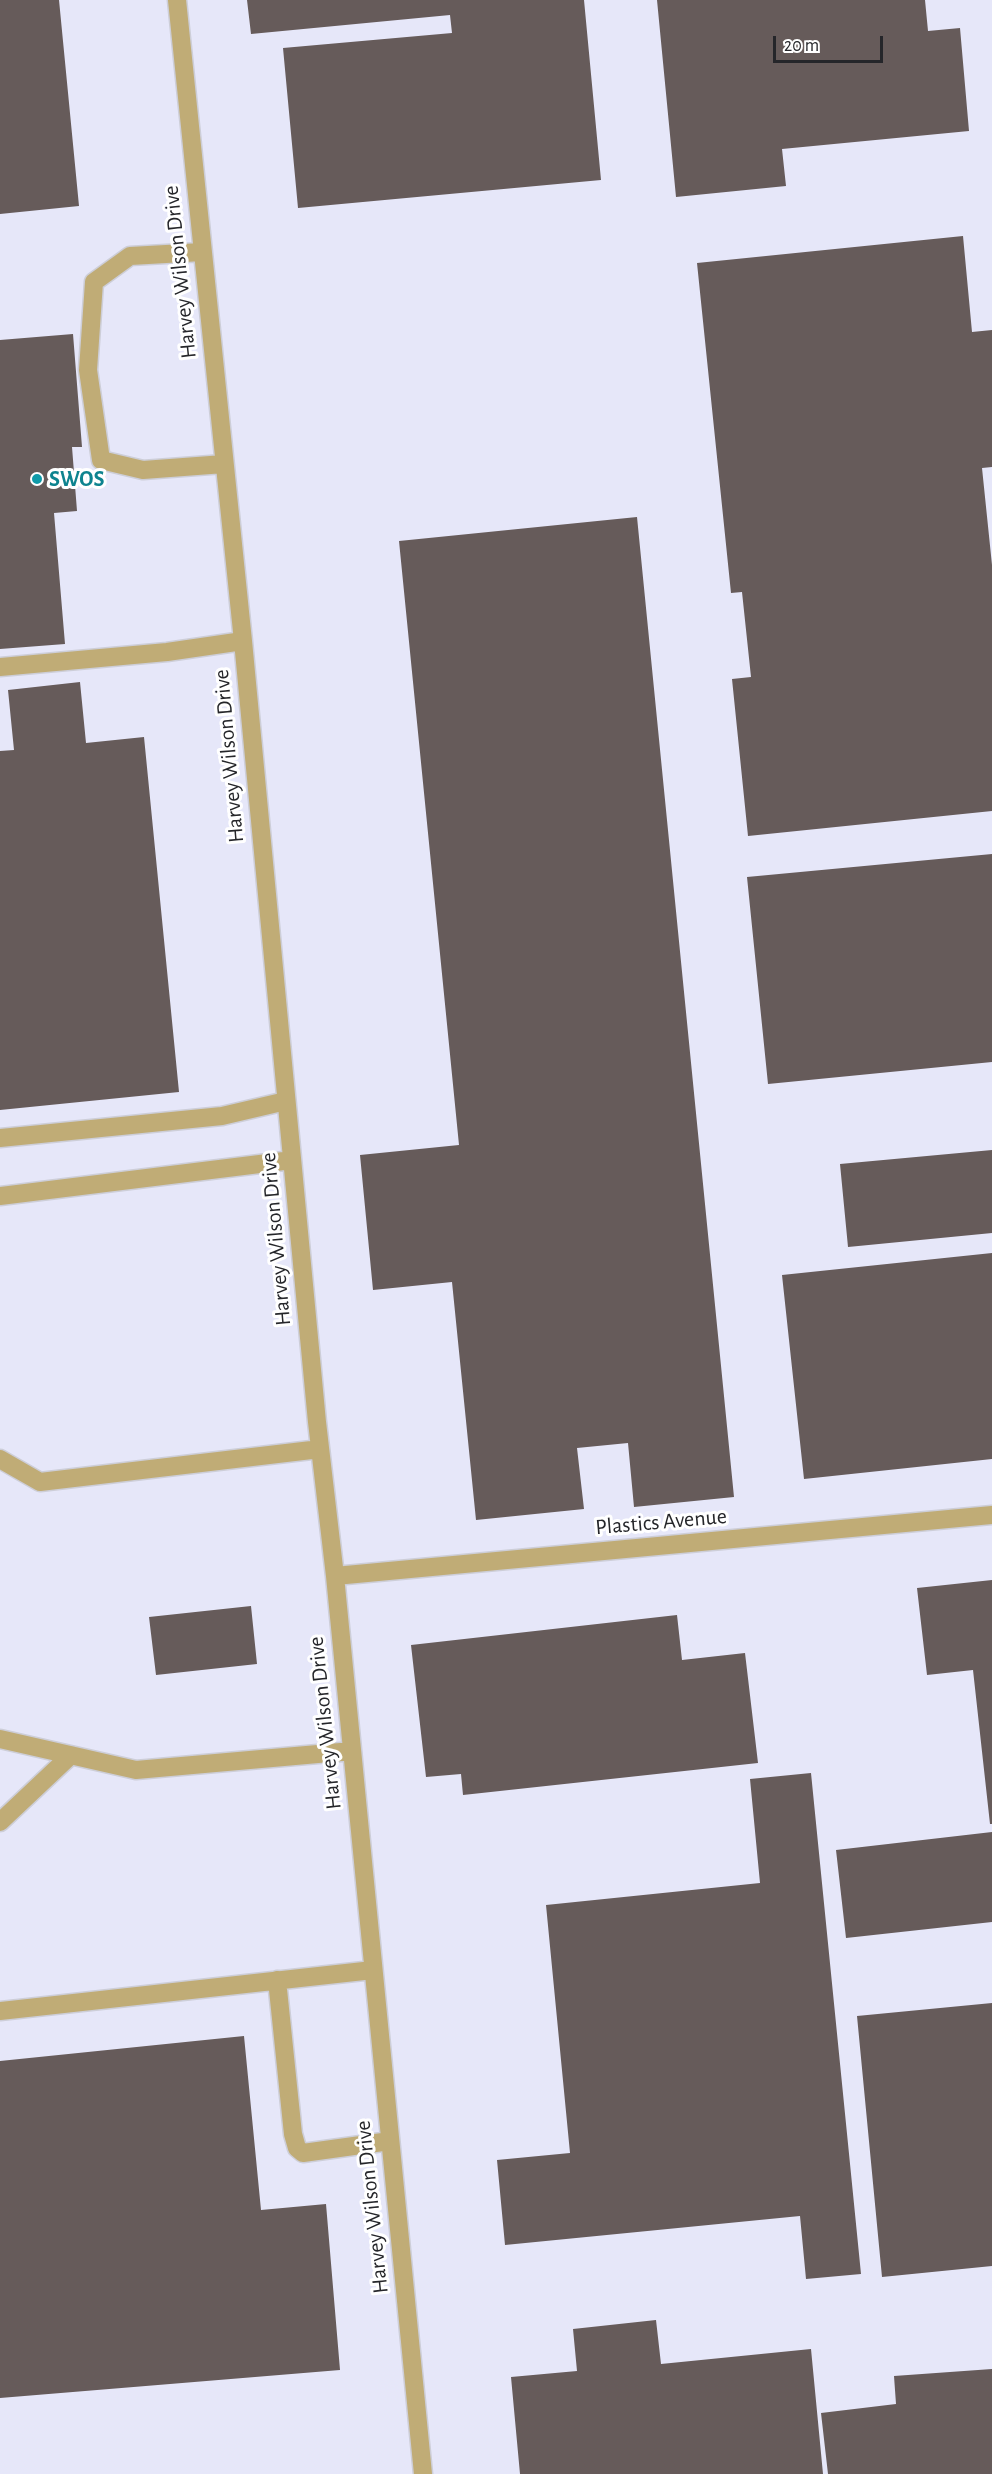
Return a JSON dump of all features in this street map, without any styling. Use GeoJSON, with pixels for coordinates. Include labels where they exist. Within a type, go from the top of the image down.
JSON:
{"type":"FeatureCollection","features":[{"type":"Feature","properties":{"kind":"street","name":"Harvey Wilson Drive"},"geometry":{"type":"LineString","coordinates":[[177,0],[243,641],[320,1449],[335,1576],[423,2474]]}},
{"type":"Feature","properties":{"kind":"street"},"geometry":{"type":"LineString","coordinates":[[202,252],[130,256],[94,282],[88,370],[101,460],[143,470],[224,464]]}},
{"type":"Feature","properties":{"kind":"street"},"geometry":{"type":"LineString","coordinates":[[0,667],[167,652],[243,641]]}},
{"type":"Feature","properties":{"kind":"street"},"geometry":{"type":"LineString","coordinates":[[0,1138],[222,1116],[286,1101]]}},
{"type":"Feature","properties":{"kind":"street"},"geometry":{"type":"LineString","coordinates":[[0,1196],[292,1160]]}},
{"type":"Feature","properties":{"kind":"street"},"geometry":{"type":"LineString","coordinates":[[0,1459],[40,1482],[320,1449]]}},
{"type":"Feature","properties":{"kind":"street","name":"Plastics Avenue"},"geometry":{"type":"LineString","coordinates":[[335,1576],[992,1515]]}},
{"type":"Feature","properties":{"kind":"street"},"geometry":{"type":"LineString","coordinates":[[0,1739],[136,1770],[352,1751]]}},
{"type":"Feature","properties":{"kind":"street"},"geometry":{"type":"LineString","coordinates":[[0,1822],[71,1755]]}},
{"type":"Feature","properties":{"kind":"street"},"geometry":{"type":"LineString","coordinates":[[0,2011],[373,1970]]}},
{"type":"Feature","properties":{"kind":"street"},"geometry":{"type":"LineString","coordinates":[[277,1980],[293,2134],[297,2148],[303,2152],[390,2141]]}},
{"type":"Feature","properties":{"kind":"shaded area"},"geometry":{"type":"Polygon","coordinates":[[[0,0],[992,0],[992,2474],[0,2474],[0,0]]]}},
{"type":"Feature","properties":{"kind":"building"},"geometry":{"type":"Polygon","coordinates":[[[0,0],[59,0],[79,206],[0,214],[0,0]]]}},
{"type":"Feature","properties":{"kind":"building"},"geometry":{"type":"Polygon","coordinates":[[[247,0],[584,0],[601,180],[298,208],[283,48],[452,33],[450,15],[251,34],[247,0]]]}},
{"type":"Feature","properties":{"kind":"building"},"geometry":{"type":"Polygon","coordinates":[[[657,0],[925,0],[928,31],[960,28],[969,131],[782,149],[786,186],[676,197],[657,0]]]}},
{"type":"Feature","properties":{"kind":"building"},"geometry":{"type":"Polygon","coordinates":[[[963,236],[972,332],[992,330],[992,467],[982,468],[992,565],[992,811],[748,836],[732,679],[751,677],[742,592],[731,593],[697,263],[963,236]]]}},
{"type":"Feature","properties":{"kind":"building","name":"SWOS"},"geometry":{"type":"Polygon","coordinates":[[[73,334],[82,447],[72,447],[77,511],[54,513],[65,644],[0,649],[0,340],[73,334]]]}},
{"type":"Feature","properties":{"kind":"building"},"geometry":{"type":"Polygon","coordinates":[[[637,517],[734,1497],[634,1507],[628,1443],[577,1448],[584,1509],[476,1520],[452,1282],[373,1290],[360,1155],[459,1145],[399,541],[637,517]]]}},
{"type":"Feature","properties":{"kind":"building"},"geometry":{"type":"Polygon","coordinates":[[[80,682],[86,743],[144,737],[179,1092],[0,1110],[0,751],[14,750],[8,690],[80,682]]]}},
{"type":"Feature","properties":{"kind":"building"},"geometry":{"type":"Polygon","coordinates":[[[992,854],[992,1062],[768,1084],[747,877],[992,854]]]}},
{"type":"Feature","properties":{"kind":"building"},"geometry":{"type":"Polygon","coordinates":[[[992,1150],[992,1233],[848,1247],[840,1164],[992,1150]]]}},
{"type":"Feature","properties":{"kind":"building"},"geometry":{"type":"Polygon","coordinates":[[[992,1253],[992,1459],[804,1479],[782,1275],[992,1253]]]}},
{"type":"Feature","properties":{"kind":"building"},"geometry":{"type":"Polygon","coordinates":[[[992,1580],[992,1824],[990,1824],[973,1670],[927,1675],[917,1588],[992,1580]]]}},
{"type":"Feature","properties":{"kind":"building"},"geometry":{"type":"Polygon","coordinates":[[[251,1606],[257,1664],[156,1675],[149,1617],[251,1606]]]}},
{"type":"Feature","properties":{"kind":"building"},"geometry":{"type":"Polygon","coordinates":[[[677,1615],[682,1660],[745,1653],[758,1763],[463,1795],[461,1774],[426,1777],[411,1645],[677,1615]]]}},
{"type":"Feature","properties":{"kind":"building"},"geometry":{"type":"Polygon","coordinates":[[[811,1773],[861,2274],[806,2279],[800,2216],[505,2245],[497,2160],[570,2153],[546,1905],[760,1883],[750,1779],[811,1773]]]}},
{"type":"Feature","properties":{"kind":"building"},"geometry":{"type":"Polygon","coordinates":[[[992,1832],[992,1922],[846,1938],[836,1850],[992,1832]]]}},
{"type":"Feature","properties":{"kind":"building"},"geometry":{"type":"Polygon","coordinates":[[[992,2003],[992,2266],[882,2277],[857,2016],[992,2003]]]}},
{"type":"Feature","properties":{"kind":"building"},"geometry":{"type":"Polygon","coordinates":[[[244,2036],[261,2210],[326,2204],[340,2370],[0,2398],[0,2061],[244,2036]]]}},
{"type":"Feature","properties":{"kind":"building"},"geometry":{"type":"Polygon","coordinates":[[[656,2320],[661,2364],[811,2349],[823,2474],[520,2474],[511,2377],[577,2371],[573,2329],[656,2320]]]}},
{"type":"Feature","properties":{"kind":"building"},"geometry":{"type":"Polygon","coordinates":[[[992,2369],[992,2474],[828,2474],[821,2413],[896,2404],[894,2376],[992,2369]]]}},
{"type":"Feature","properties":{"kind":"place","name":"SWOS"},"geometry":{"type":"Point","coordinates":[37,479]}}]}
